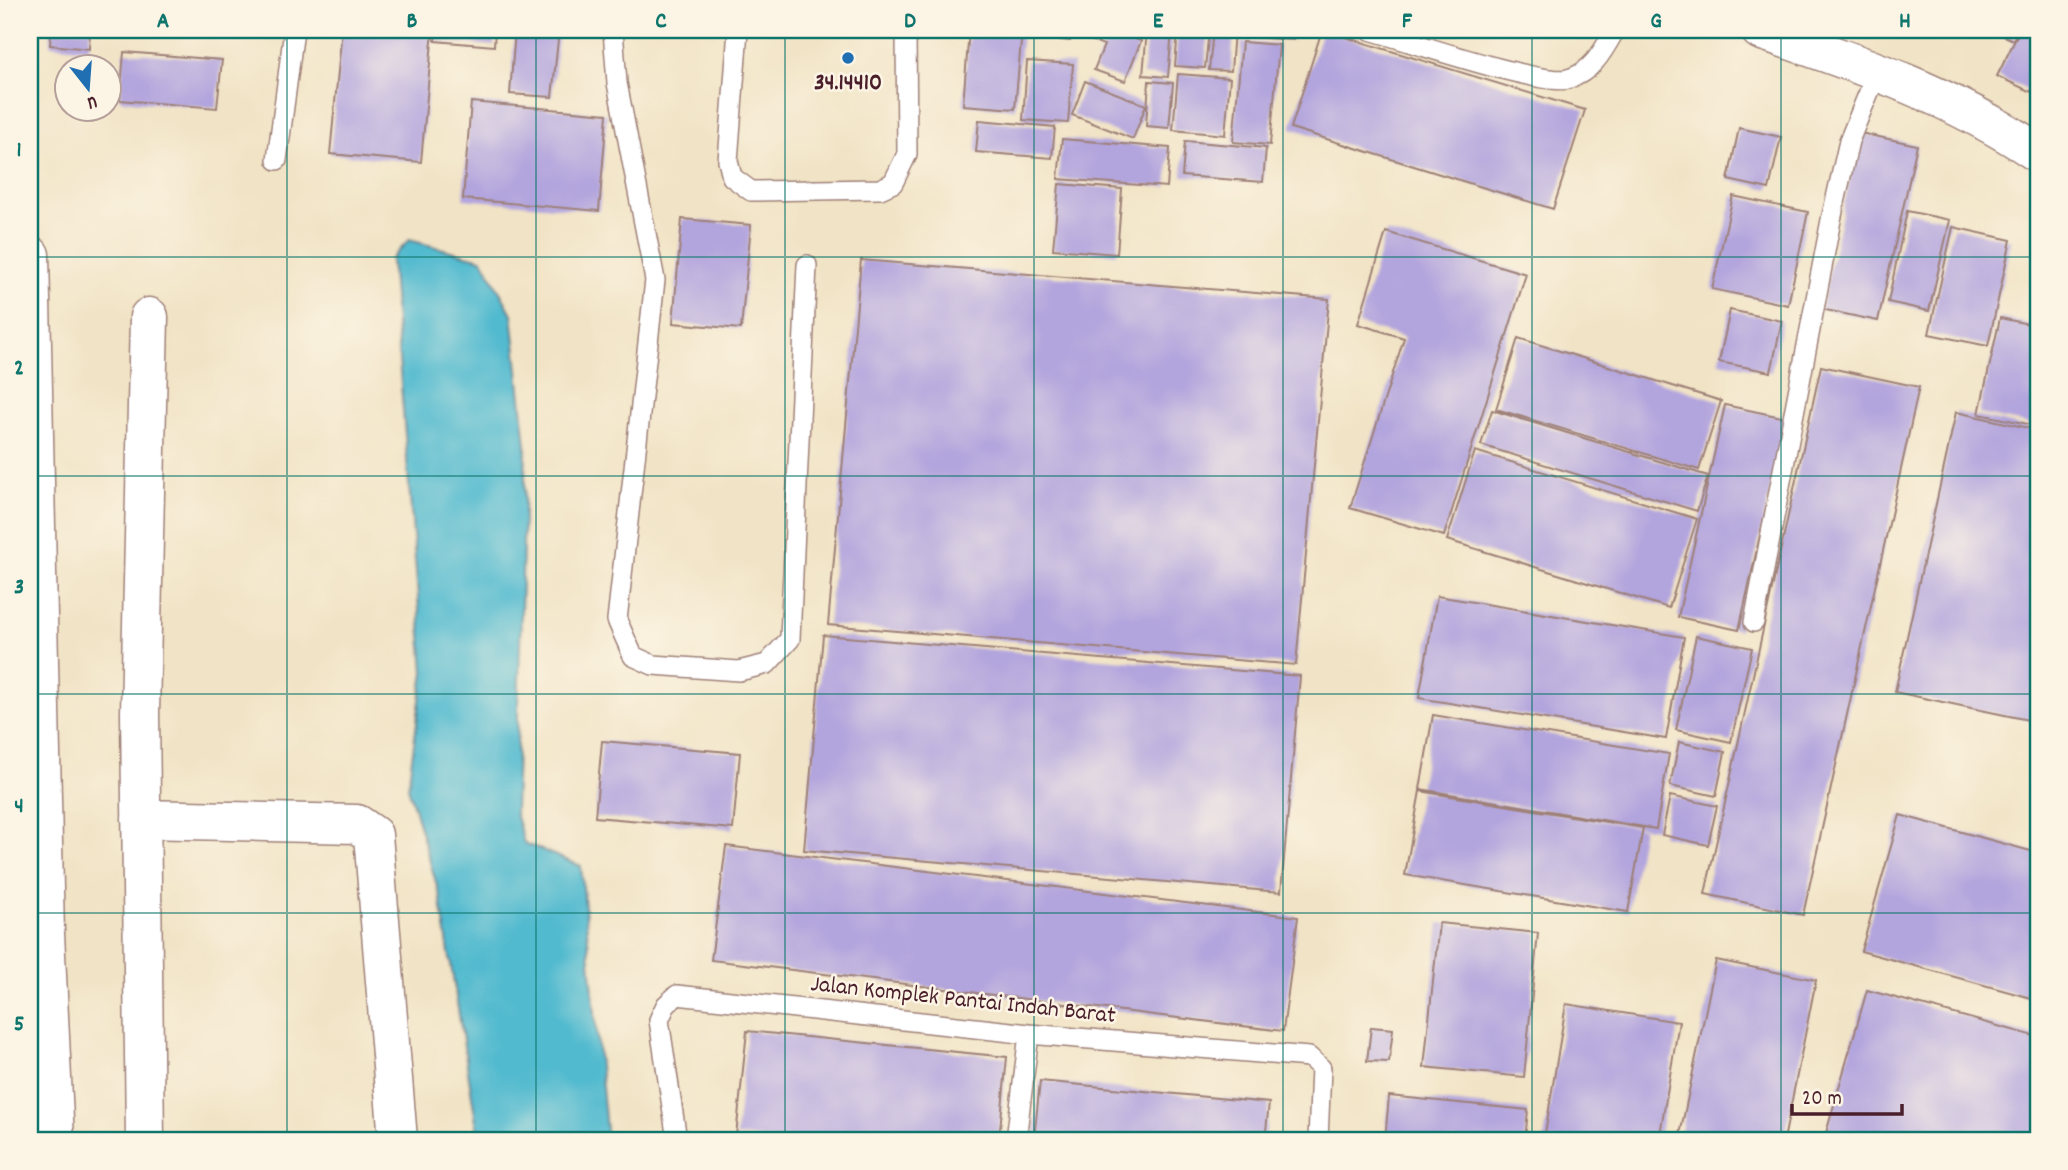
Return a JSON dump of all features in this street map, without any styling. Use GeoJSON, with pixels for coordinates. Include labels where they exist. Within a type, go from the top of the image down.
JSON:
{"type":"FeatureCollection","features":[{"type":"Feature","properties":{"kind":"street"},"geometry":{"type":"LineString","coordinates":[[1760,30],[1932,92],[2001,128],[2038,153]]}},
{"type":"Feature","properties":{"kind":"street"},"geometry":{"type":"LineString","coordinates":[[30,255],[44,906],[55,1140]]}},
{"type":"Feature","properties":{"kind":"street"},"geometry":{"type":"LineString","coordinates":[[145,1140],[140,713],[149,317]]}},
{"type":"Feature","properties":{"kind":"street"},"geometry":{"type":"LineString","coordinates":[[141,819],[357,824],[373,835],[398,1140]]}},
{"type":"Feature","properties":{"kind":"lane"},"geometry":{"type":"LineString","coordinates":[[277,160],[294,30]]}},
{"type":"Feature","properties":{"kind":"lane"},"geometry":{"type":"LineString","coordinates":[[613,30],[617,83],[655,280],[617,620],[633,656],[653,665],[740,671],[767,664],[790,639],[807,265]]}},
{"type":"Feature","properties":{"kind":"lane"},"geometry":{"type":"LineString","coordinates":[[738,30],[728,160],[732,177],[751,191],[880,189],[893,183],[907,154],[906,30]]}},
{"type":"Feature","properties":{"kind":"lane"},"geometry":{"type":"LineString","coordinates":[[1370,30],[1538,78],[1568,79],[1596,62],[1615,30]]}},
{"type":"Feature","properties":{"kind":"lane"},"geometry":{"type":"LineString","coordinates":[[1754,622],[1830,220],[1849,141],[1878,71]]}},
{"type":"Feature","properties":{"kind":"lane","name":"Jalan Komplek Pantai Indah Barat"},"geometry":{"type":"LineString","coordinates":[[677,1140],[659,1020],[666,1005],[677,995],[1029,1034],[1309,1057],[1321,1068],[1318,1140]]}},
{"type":"Feature","properties":{"kind":"lane"},"geometry":{"type":"LineString","coordinates":[[1017,1140],[1029,1034]]}},
{"type":"Feature","properties":{"kind":"water"},"geometry":{"type":"Polygon","coordinates":[[[409,240],[482,259],[512,314],[526,445],[515,813],[524,843],[581,866],[607,1140],[479,1140],[440,896],[408,787],[424,672],[391,259],[409,240]]]}},
{"type":"Feature","properties":{"kind":"building"},"geometry":{"type":"Polygon","coordinates":[[[51,30],[90,30],[89,49],[50,45],[51,30]]]}},
{"type":"Feature","properties":{"kind":"building"},"geometry":{"type":"Polygon","coordinates":[[[342,30],[433,30],[421,162],[330,154],[342,30]]]}},
{"type":"Feature","properties":{"kind":"building"},"geometry":{"type":"Polygon","coordinates":[[[436,30],[495,30],[494,46],[435,41],[436,30]]]}},
{"type":"Feature","properties":{"kind":"building"},"geometry":{"type":"Polygon","coordinates":[[[515,30],[559,30],[552,97],[510,94],[515,30]]]}},
{"type":"Feature","properties":{"kind":"building"},"geometry":{"type":"Polygon","coordinates":[[[969,30],[1022,30],[1015,109],[963,105],[969,30]]]}},
{"type":"Feature","properties":{"kind":"building"},"geometry":{"type":"Polygon","coordinates":[[[1031,30],[1071,30],[1070,41],[1030,37],[1031,30]]]}},
{"type":"Feature","properties":{"kind":"building"},"geometry":{"type":"Polygon","coordinates":[[[1081,30],[1112,30],[1141,41],[1125,81],[1094,70],[1104,45],[1079,36],[1081,30]]]}},
{"type":"Feature","properties":{"kind":"building"},"geometry":{"type":"Polygon","coordinates":[[[1147,30],[1172,30],[1168,77],[1143,75],[1147,30]]]}},
{"type":"Feature","properties":{"kind":"building"},"geometry":{"type":"Polygon","coordinates":[[[1178,30],[1209,30],[1205,68],[1175,66],[1178,30]]]}},
{"type":"Feature","properties":{"kind":"building"},"geometry":{"type":"Polygon","coordinates":[[[1213,30],[1234,30],[1231,71],[1209,70],[1213,30]]]}},
{"type":"Feature","properties":{"kind":"building"},"geometry":{"type":"Polygon","coordinates":[[[1240,30],[1294,30],[1293,40],[1239,36],[1240,30]]]}},
{"type":"Feature","properties":{"kind":"building"},"geometry":{"type":"Polygon","coordinates":[[[1322,30],[1585,110],[1553,209],[1291,128],[1322,30]]]}},
{"type":"Feature","properties":{"kind":"building"},"geometry":{"type":"Polygon","coordinates":[[[1991,30],[2018,30],[2013,40],[1991,30]]]}},
{"type":"Feature","properties":{"kind":"building"},"geometry":{"type":"Polygon","coordinates":[[[2020,30],[2038,30],[2038,76],[2031,92],[1997,76],[2020,30]]]}},
{"type":"Feature","properties":{"kind":"building"},"geometry":{"type":"Polygon","coordinates":[[[1242,42],[1279,45],[1270,145],[1233,142],[1242,42]]]}},
{"type":"Feature","properties":{"kind":"building"},"geometry":{"type":"Polygon","coordinates":[[[124,52],[222,60],[217,108],[122,100],[124,52]]]}},
{"type":"Feature","properties":{"kind":"building"},"geometry":{"type":"Polygon","coordinates":[[[1027,61],[1073,64],[1068,123],[1023,120],[1027,61]]]}},
{"type":"Feature","properties":{"kind":"building"},"geometry":{"type":"Polygon","coordinates":[[[1178,74],[1230,78],[1225,135],[1173,130],[1178,74]]]}},
{"type":"Feature","properties":{"kind":"building"},"geometry":{"type":"Polygon","coordinates":[[[1085,81],[1146,105],[1133,139],[1072,115],[1085,81]]]}},
{"type":"Feature","properties":{"kind":"building"},"geometry":{"type":"Polygon","coordinates":[[[1149,81],[1173,83],[1169,128],[1146,126],[1149,81]]]}},
{"type":"Feature","properties":{"kind":"building"},"geometry":{"type":"Polygon","coordinates":[[[471,102],[607,114],[599,211],[463,199],[471,102]]]}},
{"type":"Feature","properties":{"kind":"building"},"geometry":{"type":"Polygon","coordinates":[[[979,120],[1055,127],[1052,158],[976,152],[979,120]]]}},
{"type":"Feature","properties":{"kind":"building"},"geometry":{"type":"Polygon","coordinates":[[[1739,128],[1781,137],[1769,189],[1728,180],[1739,128]]]}},
{"type":"Feature","properties":{"kind":"building"},"geometry":{"type":"Polygon","coordinates":[[[1860,133],[1917,145],[1878,321],[1821,309],[1860,133]]]}},
{"type":"Feature","properties":{"kind":"building"},"geometry":{"type":"Polygon","coordinates":[[[1062,139],[1170,148],[1167,187],[1058,179],[1062,139]]]}},
{"type":"Feature","properties":{"kind":"building"},"geometry":{"type":"Polygon","coordinates":[[[1185,141],[1266,148],[1263,182],[1182,176],[1185,141]]]}},
{"type":"Feature","properties":{"kind":"building"},"geometry":{"type":"Polygon","coordinates":[[[1059,184],[1122,189],[1117,254],[1053,249],[1059,184]]]}},
{"type":"Feature","properties":{"kind":"building"},"geometry":{"type":"Polygon","coordinates":[[[1733,196],[1808,212],[1788,305],[1712,289],[1733,196]]]}},
{"type":"Feature","properties":{"kind":"building"},"geometry":{"type":"Polygon","coordinates":[[[1907,211],[1950,220],[1929,311],[1888,302],[1907,211]]]}},
{"type":"Feature","properties":{"kind":"building"},"geometry":{"type":"Polygon","coordinates":[[[682,219],[751,225],[741,329],[673,323],[682,219]]]}},
{"type":"Feature","properties":{"kind":"building"},"geometry":{"type":"Polygon","coordinates":[[[1953,227],[2011,240],[1988,346],[1929,334],[1953,227]]]}},
{"type":"Feature","properties":{"kind":"building"},"geometry":{"type":"Polygon","coordinates":[[[1386,232],[1526,274],[1444,536],[1350,508],[1404,338],[1358,324],[1386,232]]]}},
{"type":"Feature","properties":{"kind":"building"},"geometry":{"type":"Polygon","coordinates":[[[861,260],[1329,299],[1296,665],[828,625],[861,260]]]}},
{"type":"Feature","properties":{"kind":"building"},"geometry":{"type":"Polygon","coordinates":[[[1730,310],[1782,321],[1771,372],[1719,362],[1730,310]]]}},
{"type":"Feature","properties":{"kind":"building"},"geometry":{"type":"Polygon","coordinates":[[[2000,318],[2038,326],[2038,426],[1979,414],[2000,318]]]}},
{"type":"Feature","properties":{"kind":"building"},"geometry":{"type":"Polygon","coordinates":[[[1518,338],[1721,401],[1699,470],[1496,409],[1518,338]]]}},
{"type":"Feature","properties":{"kind":"building"},"geometry":{"type":"Polygon","coordinates":[[[1821,366],[1919,387],[1803,915],[1705,894],[1821,366]]]}},
{"type":"Feature","properties":{"kind":"building"},"geometry":{"type":"Polygon","coordinates":[[[1725,405],[1786,418],[1739,630],[1678,617],[1725,405]]]}},
{"type":"Feature","properties":{"kind":"building"},"geometry":{"type":"Polygon","coordinates":[[[1492,410],[1708,476],[1697,511],[1481,445],[1492,410]]]}},
{"type":"Feature","properties":{"kind":"building"},"geometry":{"type":"Polygon","coordinates":[[[1956,412],[2038,430],[2038,722],[1895,692],[1956,412]]]}},
{"type":"Feature","properties":{"kind":"building"},"geometry":{"type":"Polygon","coordinates":[[[1475,451],[1697,519],[1669,608],[1447,540],[1475,451]]]}},
{"type":"Feature","properties":{"kind":"building"},"geometry":{"type":"Polygon","coordinates":[[[1437,596],[1684,637],[1666,739],[1419,698],[1437,596]]]}},
{"type":"Feature","properties":{"kind":"building"},"geometry":{"type":"Polygon","coordinates":[[[823,635],[1300,676],[1281,892],[804,850],[823,635]]]}},
{"type":"Feature","properties":{"kind":"building"},"geometry":{"type":"Polygon","coordinates":[[[1696,636],[1752,648],[1731,742],[1676,730],[1696,636]]]}},
{"type":"Feature","properties":{"kind":"building"},"geometry":{"type":"Polygon","coordinates":[[[1433,715],[1669,754],[1656,829],[1420,789],[1433,715]]]}},
{"type":"Feature","properties":{"kind":"building"},"geometry":{"type":"Polygon","coordinates":[[[602,741],[740,753],[733,829],[595,817],[602,741]]]}},
{"type":"Feature","properties":{"kind":"building"},"geometry":{"type":"Polygon","coordinates":[[[1679,742],[1725,752],[1716,796],[1670,786],[1679,742]]]}},
{"type":"Feature","properties":{"kind":"building"},"geometry":{"type":"Polygon","coordinates":[[[1420,791],[1643,828],[1628,912],[1405,875],[1420,791]]]}},
{"type":"Feature","properties":{"kind":"building"},"geometry":{"type":"Polygon","coordinates":[[[1670,796],[1717,806],[1708,845],[1662,835],[1670,796]]]}},
{"type":"Feature","properties":{"kind":"building"},"geometry":{"type":"Polygon","coordinates":[[[1900,815],[2038,853],[2038,1000],[1861,951],[1900,815]]]}},
{"type":"Feature","properties":{"kind":"building"},"geometry":{"type":"Polygon","coordinates":[[[726,846],[1298,917],[1283,1031],[711,960],[726,846]]]}},
{"type":"Feature","properties":{"kind":"building"},"geometry":{"type":"Polygon","coordinates":[[[1439,923],[1538,933],[1524,1077],[1424,1067],[1439,923]]]}},
{"type":"Feature","properties":{"kind":"building"},"geometry":{"type":"Polygon","coordinates":[[[1716,960],[1816,980],[1784,1140],[1679,1140],[1716,960]]]}},
{"type":"Feature","properties":{"kind":"building"},"geometry":{"type":"Polygon","coordinates":[[[1867,990],[2038,1037],[2038,1140],[1824,1140],[1867,990]]]}},
{"type":"Feature","properties":{"kind":"building"},"geometry":{"type":"Polygon","coordinates":[[[1566,1004],[1679,1022],[1659,1140],[1544,1140],[1566,1004]]]}},
{"type":"Feature","properties":{"kind":"building"},"geometry":{"type":"Polygon","coordinates":[[[1371,1027],[1393,1029],[1389,1062],[1367,1061],[1371,1027]]]}},
{"type":"Feature","properties":{"kind":"building"},"geometry":{"type":"Polygon","coordinates":[[[747,1031],[1007,1057],[999,1140],[781,1140],[736,1136],[747,1031]]]}},
{"type":"Feature","properties":{"kind":"building"},"geometry":{"type":"Polygon","coordinates":[[[1040,1081],[1269,1103],[1265,1140],[1034,1140],[1040,1081]]]}},
{"type":"Feature","properties":{"kind":"building"},"geometry":{"type":"Polygon","coordinates":[[[1389,1096],[1528,1110],[1525,1140],[1385,1140],[1389,1096]]]}},
{"type":"Feature","properties":{"kind":"place","name":"34.14410"},"geometry":{"type":"Point","coordinates":[848,58]}}]}
